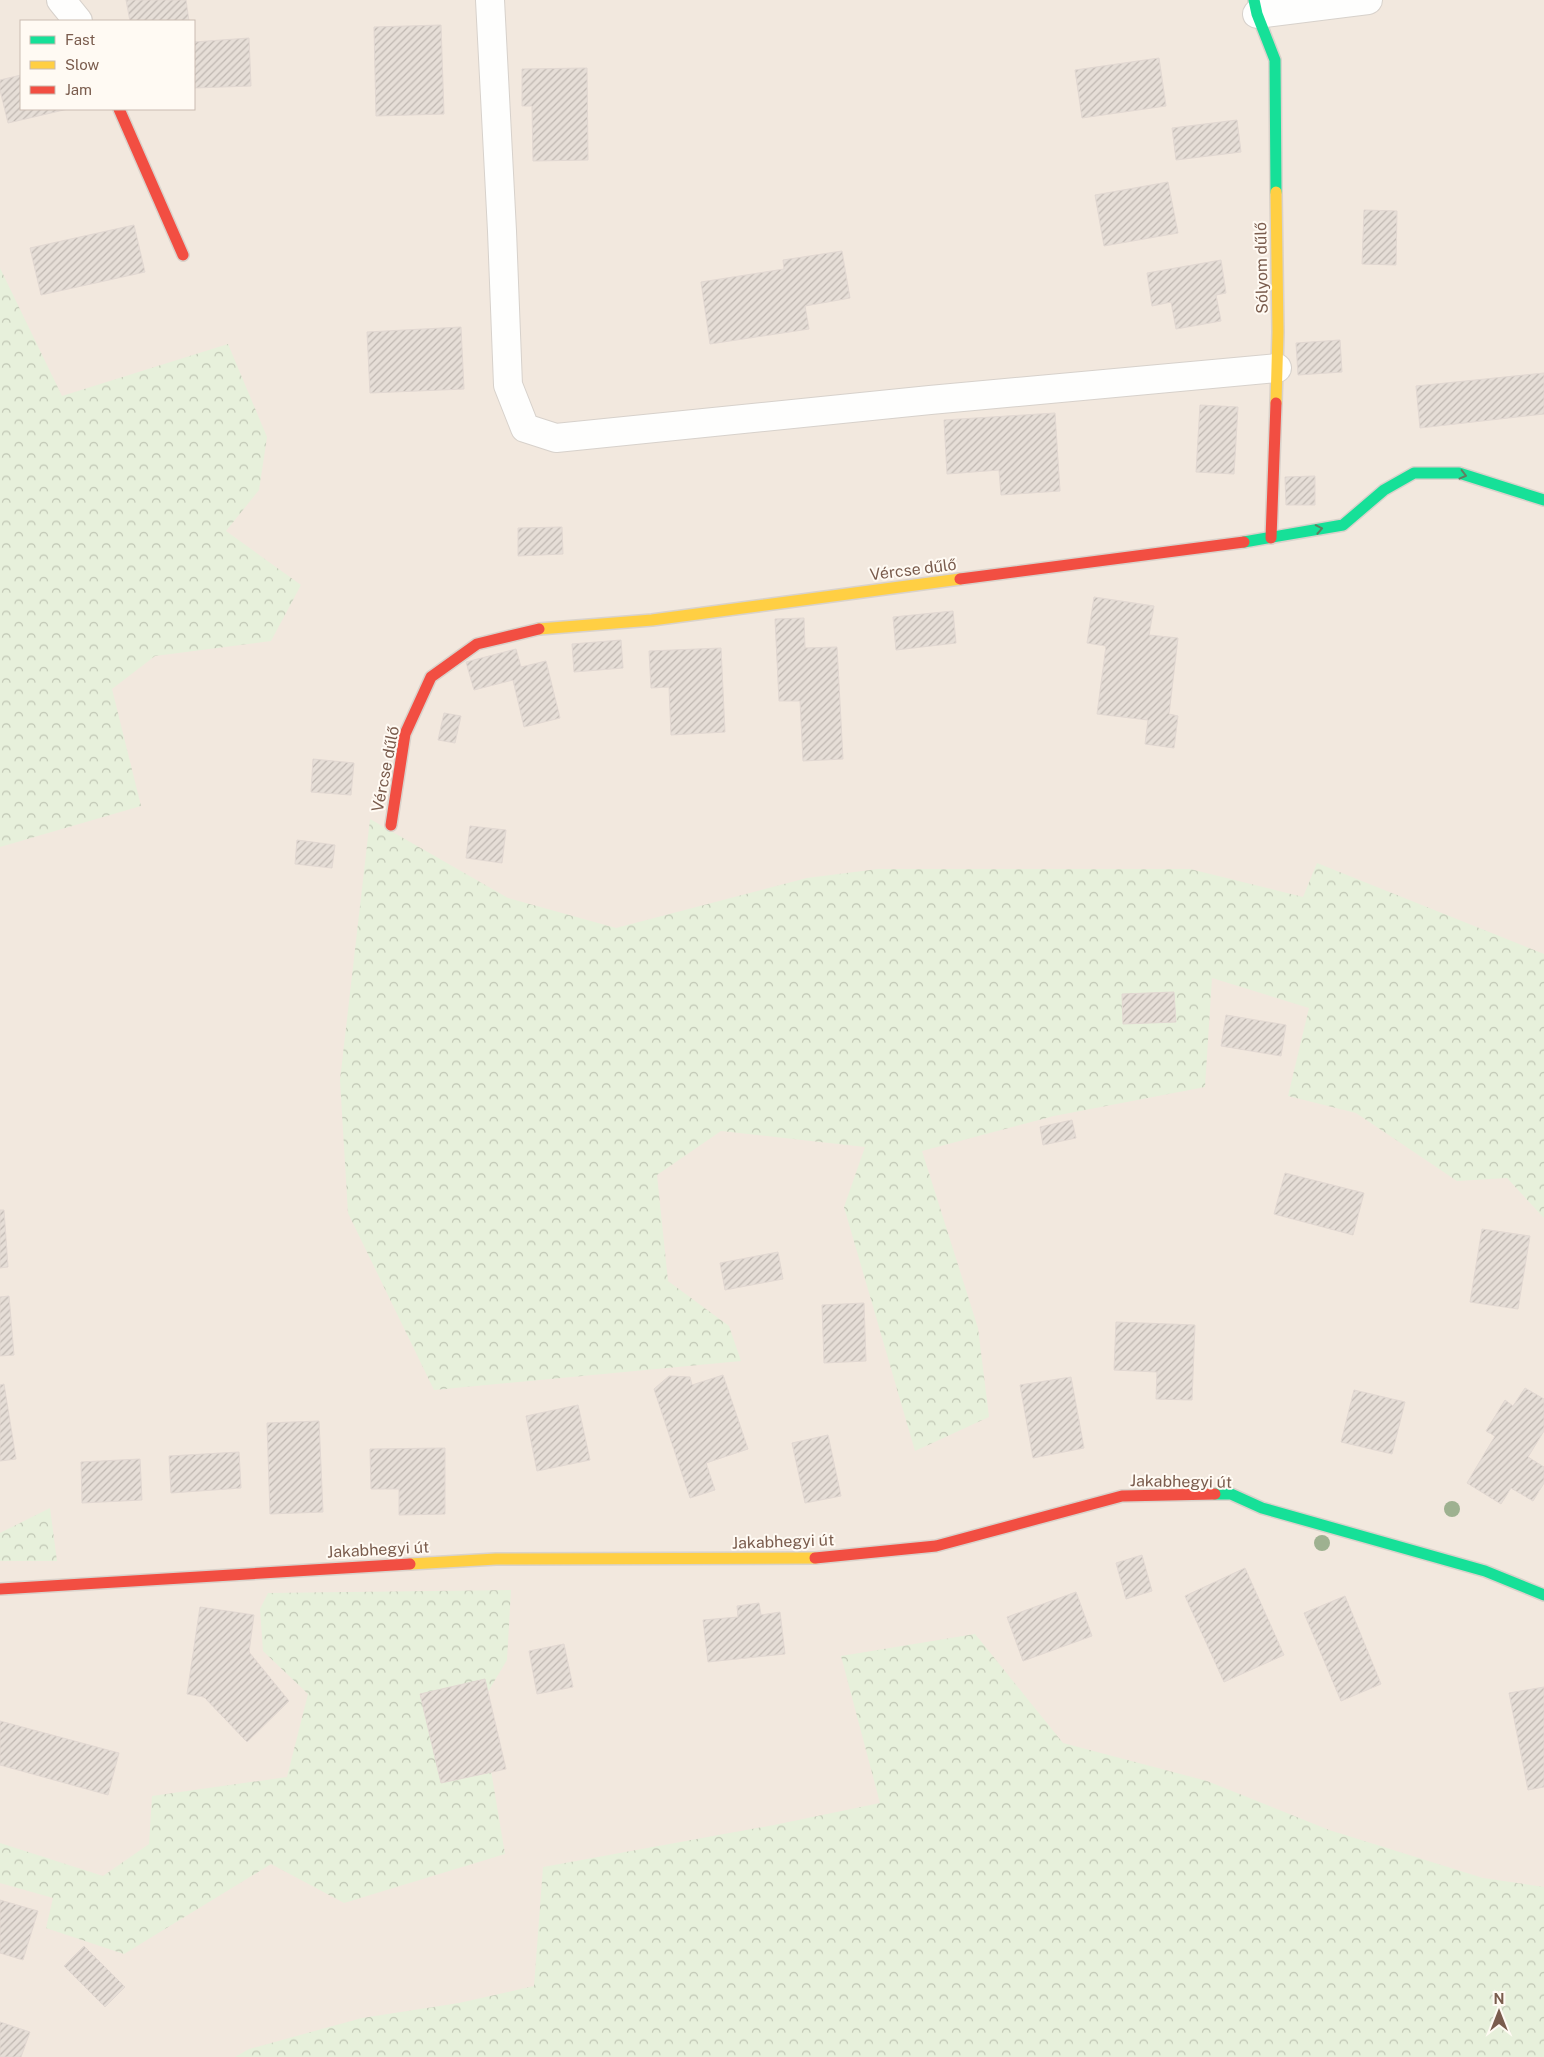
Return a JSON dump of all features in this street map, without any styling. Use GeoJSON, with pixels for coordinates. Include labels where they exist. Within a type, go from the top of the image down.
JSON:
{"type":"FeatureCollection","features":[{"type":"Feature","properties":{"kind":"street"},"geometry":{"type":"LineString","coordinates":[[61,0],[77,20]]}},
{"type":"Feature","properties":{"kind":"street"},"geometry":{"type":"LineString","coordinates":[[490,0],[508,385],[525,428],[556,438],[940,399],[1277,368]]}},
{"type":"Feature","properties":{"kind":"street"},"geometry":{"type":"LineString","coordinates":[[1256,7],[1368,0]]}},
{"type":"Feature","properties":{"kind":"street","name":"Sólyom dűlő"},"geometry":{"type":"LineString","coordinates":[[1256,7],[1275,60],[1278,332],[1271,538]]}},
{"type":"Feature","properties":{"kind":"street"},"geometry":{"type":"LineString","coordinates":[[119,110],[182,255]]}},
{"type":"Feature","properties":{"kind":"street","name":"Vércse dűlő"},"geometry":{"type":"LineString","coordinates":[[391,825],[405,734],[431,677],[477,644],[532,630],[652,620],[1271,538],[1342,525],[1384,490],[1414,473],[1459,473],[1544,500]]}},
{"type":"Feature","properties":{"kind":"street","name":"Jakabhegyi út"},"geometry":{"type":"LineString","coordinates":[[0,1589],[496,1558],[804,1559],[936,1546],[1122,1496],[1231,1494],[1262,1508],[1485,1571],[1544,1595]]}},
{"type":"Feature","properties":{"kind":"shaded area"},"geometry":{"type":"Polygon","coordinates":[[[0,0],[1544,0],[1544,2057],[0,2057],[0,0]]]}},
{"type":"Feature","properties":{"kind":"green space"},"geometry":{"type":"Polygon","coordinates":[[[0,268],[62,396],[228,344],[267,437],[259,490],[226,531],[301,585],[271,641],[155,656],[112,689],[141,806],[0,847],[0,268]]]}},
{"type":"Feature","properties":{"kind":"green space"},"geometry":{"type":"Polygon","coordinates":[[[370,819],[508,898],[616,928],[807,878],[878,869],[1190,869],[1303,897],[1317,863],[1544,954],[1544,1218],[1507,1178],[1457,1181],[1356,1113],[1288,1096],[1309,1008],[1212,978],[1205,1087],[1054,1116],[922,1151],[978,1328],[989,1417],[915,1451],[844,1207],[865,1147],[721,1131],[657,1175],[668,1281],[729,1326],[741,1361],[434,1390],[348,1213],[340,1080],[370,819]]]}},
{"type":"Feature","properties":{"kind":"green space"},"geometry":{"type":"Polygon","coordinates":[[[50,1508],[57,1561],[0,1561],[0,1533],[50,1508]]]}},
{"type":"Feature","properties":{"kind":"green space"},"geometry":{"type":"Polygon","coordinates":[[[511,1590],[507,1660],[480,1705],[505,1854],[344,1903],[271,1864],[124,1954],[46,1928],[53,1898],[0,1883],[0,1843],[103,1876],[149,1844],[152,1796],[287,1777],[308,1694],[263,1651],[260,1609],[268,1593],[511,1590]]]}},
{"type":"Feature","properties":{"kind":"green space"},"geometry":{"type":"Polygon","coordinates":[[[975,1634],[1063,1743],[1207,1781],[1329,1830],[1483,1878],[1544,1887],[1544,2057],[235,2057],[249,2049],[362,2018],[459,2003],[534,1986],[543,1867],[774,1825],[880,1803],[841,1656],[975,1634]]]}},
{"type":"Feature","properties":{"kind":"building"},"geometry":{"type":"Polygon","coordinates":[[[126,0],[186,0],[189,20],[130,20],[126,0]]]}},
{"type":"Feature","properties":{"kind":"building"},"geometry":{"type":"Polygon","coordinates":[[[441,25],[444,114],[376,116],[374,27],[441,25]]]}},
{"type":"Feature","properties":{"kind":"building"},"geometry":{"type":"Polygon","coordinates":[[[249,38],[251,86],[195,88],[195,42],[249,38]]]}},
{"type":"Feature","properties":{"kind":"building"},"geometry":{"type":"Polygon","coordinates":[[[1159,58],[1166,106],[1082,118],[1075,70],[1159,58]]]}},
{"type":"Feature","properties":{"kind":"building"},"geometry":{"type":"Polygon","coordinates":[[[587,68],[588,160],[533,161],[532,106],[522,106],[522,69],[587,68]]]}},
{"type":"Feature","properties":{"kind":"building"},"geometry":{"type":"Polygon","coordinates":[[[20,75],[20,110],[64,110],[8,123],[0,90],[0,80],[20,75]]]}},
{"type":"Feature","properties":{"kind":"building"},"geometry":{"type":"Polygon","coordinates":[[[1237,120],[1241,152],[1176,160],[1172,128],[1237,120]]]}},
{"type":"Feature","properties":{"kind":"building"},"geometry":{"type":"Polygon","coordinates":[[[1168,182],[1178,233],[1104,246],[1095,195],[1168,182]]]}},
{"type":"Feature","properties":{"kind":"building"},"geometry":{"type":"Polygon","coordinates":[[[1364,210],[1397,211],[1396,265],[1362,264],[1364,210]]]}},
{"type":"Feature","properties":{"kind":"building"},"geometry":{"type":"Polygon","coordinates":[[[134,225],[145,272],[41,295],[30,248],[134,225]]]}},
{"type":"Feature","properties":{"kind":"building"},"geometry":{"type":"Polygon","coordinates":[[[842,251],[850,298],[805,306],[809,329],[710,344],[701,282],[784,269],[783,260],[842,251]]]}},
{"type":"Feature","properties":{"kind":"building"},"geometry":{"type":"Polygon","coordinates":[[[1221,260],[1226,293],[1216,295],[1221,321],[1176,329],[1171,302],[1152,306],[1147,273],[1221,260]]]}},
{"type":"Feature","properties":{"kind":"building"},"geometry":{"type":"Polygon","coordinates":[[[461,327],[464,389],[370,393],[367,332],[461,327]]]}},
{"type":"Feature","properties":{"kind":"building"},"geometry":{"type":"Polygon","coordinates":[[[1340,340],[1342,372],[1298,375],[1296,343],[1340,340]]]}},
{"type":"Feature","properties":{"kind":"building"},"geometry":{"type":"Polygon","coordinates":[[[1544,373],[1544,414],[1420,428],[1416,386],[1544,373]]]}},
{"type":"Feature","properties":{"kind":"building"},"geometry":{"type":"Polygon","coordinates":[[[1200,405],[1238,407],[1234,474],[1196,472],[1200,405]]]}},
{"type":"Feature","properties":{"kind":"building"},"geometry":{"type":"Polygon","coordinates":[[[1055,413],[1060,491],[1001,495],[999,470],[947,474],[944,420],[1055,413]]]}},
{"type":"Feature","properties":{"kind":"building"},"geometry":{"type":"Polygon","coordinates":[[[1315,476],[1315,505],[1286,505],[1285,477],[1315,476]]]}},
{"type":"Feature","properties":{"kind":"building"},"geometry":{"type":"Polygon","coordinates":[[[562,527],[563,554],[518,556],[518,528],[562,527]]]}},
{"type":"Feature","properties":{"kind":"building"},"geometry":{"type":"Polygon","coordinates":[[[1094,597],[1154,606],[1149,635],[1178,638],[1169,714],[1178,716],[1174,748],[1145,744],[1148,720],[1097,714],[1106,646],[1087,643],[1094,597]]]}},
{"type":"Feature","properties":{"kind":"building"},"geometry":{"type":"Polygon","coordinates":[[[953,611],[956,643],[896,650],[893,617],[953,611]]]}},
{"type":"Feature","properties":{"kind":"building"},"geometry":{"type":"Polygon","coordinates":[[[804,618],[805,648],[837,647],[843,759],[803,761],[800,701],[779,701],[775,619],[804,618]]]}},
{"type":"Feature","properties":{"kind":"building"},"geometry":{"type":"Polygon","coordinates":[[[621,640],[623,668],[574,672],[572,644],[621,640]]]}},
{"type":"Feature","properties":{"kind":"building"},"geometry":{"type":"Polygon","coordinates":[[[721,648],[725,732],[671,735],[669,687],[651,688],[649,651],[721,648]]]}},
{"type":"Feature","properties":{"kind":"building"},"geometry":{"type":"Polygon","coordinates":[[[516,649],[521,667],[546,661],[560,718],[524,727],[513,680],[474,690],[466,662],[516,649]]]}},
{"type":"Feature","properties":{"kind":"building"},"geometry":{"type":"Polygon","coordinates":[[[444,713],[461,716],[455,743],[438,740],[444,713]]]}},
{"type":"Feature","properties":{"kind":"building"},"geometry":{"type":"Polygon","coordinates":[[[313,759],[354,763],[351,795],[311,792],[313,759]]]}},
{"type":"Feature","properties":{"kind":"building"},"geometry":{"type":"Polygon","coordinates":[[[470,826],[506,830],[502,863],[466,858],[470,826]]]}},
{"type":"Feature","properties":{"kind":"building"},"geometry":{"type":"Polygon","coordinates":[[[297,840],[335,845],[332,868],[295,864],[297,840]]]}},
{"type":"Feature","properties":{"kind":"building"},"geometry":{"type":"Polygon","coordinates":[[[1174,992],[1176,1022],[1123,1024],[1122,994],[1174,992]]]}},
{"type":"Feature","properties":{"kind":"building"},"geometry":{"type":"Polygon","coordinates":[[[1226,1015],[1286,1025],[1281,1056],[1221,1046],[1226,1015]]]}},
{"type":"Feature","properties":{"kind":"building"},"geometry":{"type":"Polygon","coordinates":[[[1072,1120],[1076,1138],[1043,1145],[1040,1127],[1072,1120]]]}},
{"type":"Feature","properties":{"kind":"building"},"geometry":{"type":"Polygon","coordinates":[[[1285,1173],[1364,1193],[1353,1235],[1274,1214],[1285,1173]]]}},
{"type":"Feature","properties":{"kind":"building"},"geometry":{"type":"Polygon","coordinates":[[[0,1210],[4,1210],[8,1267],[0,1268],[0,1210]]]}},
{"type":"Feature","properties":{"kind":"building"},"geometry":{"type":"Polygon","coordinates":[[[1482,1229],[1530,1236],[1518,1309],[1470,1302],[1482,1229]]]}},
{"type":"Feature","properties":{"kind":"building"},"geometry":{"type":"Polygon","coordinates":[[[778,1252],[783,1279],[725,1290],[720,1263],[778,1252]]]}},
{"type":"Feature","properties":{"kind":"building"},"geometry":{"type":"Polygon","coordinates":[[[9,1296],[14,1355],[0,1356],[0,1297],[9,1296]]]}},
{"type":"Feature","properties":{"kind":"building"},"geometry":{"type":"Polygon","coordinates":[[[864,1303],[866,1361],[824,1363],[822,1305],[864,1303]]]}},
{"type":"Feature","properties":{"kind":"building"},"geometry":{"type":"Polygon","coordinates":[[[1116,1322],[1195,1325],[1192,1400],[1156,1399],[1157,1372],[1114,1370],[1116,1322]]]}},
{"type":"Feature","properties":{"kind":"building"},"geometry":{"type":"Polygon","coordinates":[[[723,1375],[748,1449],[706,1463],[715,1490],[690,1498],[654,1389],[669,1376],[690,1377],[692,1385],[723,1375]]]}},
{"type":"Feature","properties":{"kind":"building"},"geometry":{"type":"Polygon","coordinates":[[[1071,1377],[1084,1448],[1033,1458],[1020,1385],[1071,1377]]]}},
{"type":"Feature","properties":{"kind":"building"},"geometry":{"type":"Polygon","coordinates":[[[4,1384],[16,1459],[0,1461],[0,1385],[4,1384]]]}},
{"type":"Feature","properties":{"kind":"building"},"geometry":{"type":"Polygon","coordinates":[[[1525,1388],[1544,1399],[1544,1431],[1528,1457],[1544,1467],[1544,1483],[1533,1501],[1511,1488],[1501,1504],[1467,1483],[1495,1436],[1486,1431],[1505,1400],[1513,1406],[1525,1388]]]}},
{"type":"Feature","properties":{"kind":"building"},"geometry":{"type":"Polygon","coordinates":[[[1354,1390],[1405,1402],[1392,1454],[1341,1442],[1354,1390]]]}},
{"type":"Feature","properties":{"kind":"building"},"geometry":{"type":"Polygon","coordinates":[[[578,1405],[590,1460],[537,1471],[526,1416],[578,1405]]]}},
{"type":"Feature","properties":{"kind":"building"},"geometry":{"type":"Polygon","coordinates":[[[319,1421],[323,1512],[270,1514],[267,1423],[319,1421]]]}},
{"type":"Feature","properties":{"kind":"building"},"geometry":{"type":"Polygon","coordinates":[[[828,1435],[841,1496],[805,1503],[792,1443],[828,1435]]]}},
{"type":"Feature","properties":{"kind":"building"},"geometry":{"type":"Polygon","coordinates":[[[445,1448],[445,1514],[399,1515],[399,1489],[371,1489],[370,1449],[445,1448]]]}},
{"type":"Feature","properties":{"kind":"building"},"geometry":{"type":"Polygon","coordinates":[[[239,1452],[241,1488],[171,1493],[169,1456],[239,1452]]]}},
{"type":"Feature","properties":{"kind":"building"},"geometry":{"type":"Polygon","coordinates":[[[140,1459],[142,1500],[82,1503],[81,1462],[140,1459]]]}},
{"type":"Feature","properties":{"kind":"building"},"geometry":{"type":"Polygon","coordinates":[[[1142,1555],[1152,1591],[1126,1599],[1116,1563],[1142,1555]]]}},
{"type":"Feature","properties":{"kind":"building"},"geometry":{"type":"Polygon","coordinates":[[[1245,1568],[1284,1655],[1224,1682],[1185,1596],[1245,1568]]]}},
{"type":"Feature","properties":{"kind":"building"},"geometry":{"type":"Polygon","coordinates":[[[1076,1592],[1092,1636],[1023,1661],[1007,1617],[1076,1592]]]}},
{"type":"Feature","properties":{"kind":"building"},"geometry":{"type":"Polygon","coordinates":[[[1345,1596],[1381,1684],[1341,1701],[1304,1613],[1345,1596]]]}},
{"type":"Feature","properties":{"kind":"building"},"geometry":{"type":"Polygon","coordinates":[[[759,1603],[761,1615],[780,1612],[785,1654],[708,1662],[703,1620],[738,1617],[737,1606],[759,1603]]]}},
{"type":"Feature","properties":{"kind":"building"},"geometry":{"type":"Polygon","coordinates":[[[200,1607],[254,1615],[249,1652],[289,1701],[247,1742],[204,1697],[187,1694],[200,1607]]]}},
{"type":"Feature","properties":{"kind":"building"},"geometry":{"type":"Polygon","coordinates":[[[564,1644],[573,1687],[537,1694],[529,1651],[564,1644]]]}},
{"type":"Feature","properties":{"kind":"building"},"geometry":{"type":"Polygon","coordinates":[[[485,1679],[506,1769],[441,1783],[420,1694],[485,1679]]]}},
{"type":"Feature","properties":{"kind":"building"},"geometry":{"type":"Polygon","coordinates":[[[1544,1687],[1544,1787],[1528,1790],[1509,1693],[1544,1687]]]}},
{"type":"Feature","properties":{"kind":"building"},"geometry":{"type":"Polygon","coordinates":[[[0,1721],[119,1753],[108,1795],[0,1765],[0,1721]]]}},
{"type":"Feature","properties":{"kind":"building"},"geometry":{"type":"Polygon","coordinates":[[[0,1900],[38,1911],[23,1960],[0,1953],[0,1900]]]}},
{"type":"Feature","properties":{"kind":"building"},"geometry":{"type":"Polygon","coordinates":[[[84,1946],[125,1987],[105,2007],[64,1966],[84,1946]]]}},
{"type":"Feature","properties":{"kind":"building"},"geometry":{"type":"Polygon","coordinates":[[[0,2022],[30,2032],[21,2057],[0,2057],[0,2022]]]}},
{"type":"Feature","properties":{"kind":"traffic: fast"},"geometry":{"type":"LineString","coordinates":[[1254,0],[1257,14],[1275,60],[1276,192]]}},
{"type":"Feature","properties":{"kind":"traffic: fast"},"geometry":{"type":"LineString","coordinates":[[1244,542],[1343,525],[1384,490],[1414,473],[1459,473],[1544,500]]}},
{"type":"Feature","properties":{"kind":"traffic: fast"},"geometry":{"type":"LineString","coordinates":[[1215,1494],[1231,1494],[1262,1508],[1485,1571],[1544,1595]]}},
{"type":"Feature","properties":{"kind":"traffic: slow"},"geometry":{"type":"LineString","coordinates":[[1276,192],[1278,332],[1276,403]]}},
{"type":"Feature","properties":{"kind":"traffic: slow"},"geometry":{"type":"LineString","coordinates":[[539,629],[652,620],[960,579]]}},
{"type":"Feature","properties":{"kind":"traffic: slow"},"geometry":{"type":"LineString","coordinates":[[410,1564],[496,1559],[815,1558]]}},
{"type":"Feature","properties":{"kind":"traffic: jam"},"geometry":{"type":"LineString","coordinates":[[119,110],[183,255]]}},
{"type":"Feature","properties":{"kind":"traffic: jam"},"geometry":{"type":"LineString","coordinates":[[1271,538],[1276,403]]}},
{"type":"Feature","properties":{"kind":"traffic: jam"},"geometry":{"type":"LineString","coordinates":[[960,579],[1244,542]]}},
{"type":"Feature","properties":{"kind":"traffic: jam"},"geometry":{"type":"LineString","coordinates":[[391,825],[405,734],[431,677],[477,644],[539,629]]}},
{"type":"Feature","properties":{"kind":"traffic: jam"},"geometry":{"type":"LineString","coordinates":[[815,1558],[936,1546],[1122,1496],[1215,1494]]}},
{"type":"Feature","properties":{"kind":"traffic: jam"},"geometry":{"type":"LineString","coordinates":[[0,1589],[410,1564]]}}]}
